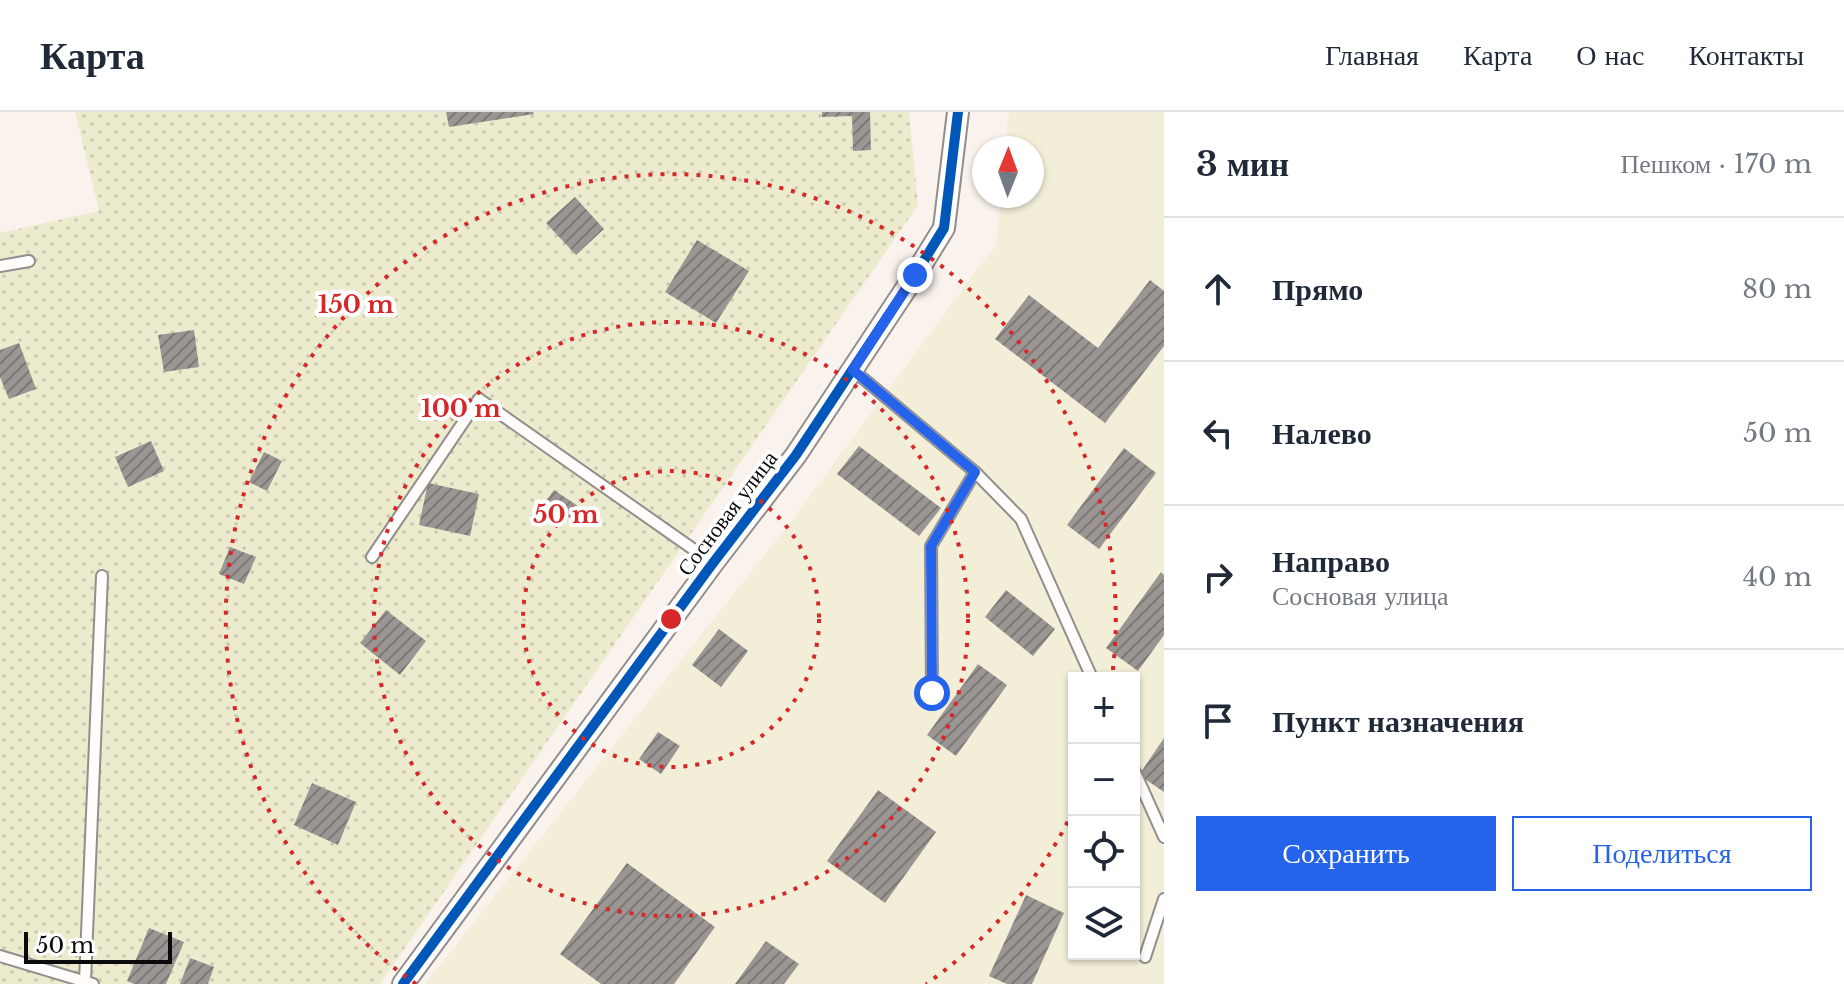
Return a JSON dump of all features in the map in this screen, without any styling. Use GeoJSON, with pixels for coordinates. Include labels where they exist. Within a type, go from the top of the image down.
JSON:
{"type":"FeatureCollection","features":[{"type":"Feature","properties":{"kind":"street","name":"Сосновая улица"},"geometry":{"type":"LineString","coordinates":[[403,984],[796,455],[944,228],[958,112]]}},
{"type":"Feature","properties":{"kind":"lane"},"geometry":{"type":"LineString","coordinates":[[0,266],[29,261]]}},
{"type":"Feature","properties":{"kind":"lane"},"geometry":{"type":"LineString","coordinates":[[853,370],[975,472],[1021,519],[1089,672]]}},
{"type":"Feature","properties":{"kind":"lane"},"geometry":{"type":"LineString","coordinates":[[372,557],[479,399],[713,563]]}},
{"type":"Feature","properties":{"kind":"lane"},"geometry":{"type":"LineString","coordinates":[[932,693],[931,546],[975,472]]}},
{"type":"Feature","properties":{"kind":"lane"},"geometry":{"type":"LineString","coordinates":[[0,956],[89,982],[102,576]]}},
{"type":"Feature","properties":{"kind":"lane"},"geometry":{"type":"LineString","coordinates":[[1140,783],[1164,837]]}},
{"type":"Feature","properties":{"kind":"lane"},"geometry":{"type":"LineString","coordinates":[[1145,957],[1164,899]]}},
{"type":"Feature","properties":{"kind":"green space"},"geometry":{"type":"Polygon","coordinates":[[[75,112],[909,112],[918,205],[380,984],[0,984],[0,233],[99,211],[75,112]]]}},
{"type":"Feature","properties":{"kind":"shaded area"},"geometry":{"type":"Polygon","coordinates":[[[1009,112],[1164,112],[1164,984],[425,984],[796,515],[996,244],[1000,208],[1044,208],[1044,136],[1006,136],[1009,112]]]}},
{"type":"Feature","properties":{"kind":"building"},"geometry":{"type":"Polygon","coordinates":[[[446,112],[533,112],[534,114],[449,127],[446,112]]]}},
{"type":"Feature","properties":{"kind":"building"},"geometry":{"type":"Polygon","coordinates":[[[822,112],[870,112],[871,150],[853,151],[852,116],[822,117],[822,112]]]}},
{"type":"Feature","properties":{"kind":"building"},"geometry":{"type":"Polygon","coordinates":[[[575,197],[604,229],[576,255],[546,223],[575,197]]]}},
{"type":"Feature","properties":{"kind":"building"},"geometry":{"type":"Polygon","coordinates":[[[697,240],[749,271],[716,323],[665,292],[697,240]]]}},
{"type":"Feature","properties":{"kind":"building"},"geometry":{"type":"Polygon","coordinates":[[[1150,280],[1164,291],[1164,346],[1105,423],[995,339],[1029,295],[1098,348],[1150,280]]]}},
{"type":"Feature","properties":{"kind":"building"},"geometry":{"type":"Polygon","coordinates":[[[194,330],[199,367],[164,372],[158,335],[194,330]]]}},
{"type":"Feature","properties":{"kind":"building"},"geometry":{"type":"Polygon","coordinates":[[[19,343],[36,389],[9,399],[0,377],[0,350],[19,343]]]}},
{"type":"Feature","properties":{"kind":"building"},"geometry":{"type":"Polygon","coordinates":[[[151,441],[164,471],[128,487],[115,457],[151,441]]]}},
{"type":"Feature","properties":{"kind":"building"},"geometry":{"type":"Polygon","coordinates":[[[859,446],[941,508],[919,536],[837,474],[859,446]]]}},
{"type":"Feature","properties":{"kind":"building"},"geometry":{"type":"Polygon","coordinates":[[[1124,448],[1156,473],[1099,549],[1067,525],[1124,448]]]}},
{"type":"Feature","properties":{"kind":"building"},"geometry":{"type":"Polygon","coordinates":[[[264,452],[282,461],[267,491],[249,482],[264,452]]]}},
{"type":"Feature","properties":{"kind":"building"},"geometry":{"type":"Polygon","coordinates":[[[428,483],[479,494],[470,536],[419,525],[428,483]]]}},
{"type":"Feature","properties":{"kind":"building"},"geometry":{"type":"Polygon","coordinates":[[[554,490],[578,506],[570,518],[546,501],[554,490]]]}},
{"type":"Feature","properties":{"kind":"building"},"geometry":{"type":"Polygon","coordinates":[[[230,547],[256,557],[244,584],[219,574],[230,547]]]}},
{"type":"Feature","properties":{"kind":"building"},"geometry":{"type":"Polygon","coordinates":[[[1161,572],[1164,575],[1164,635],[1138,671],[1106,648],[1161,572]]]}},
{"type":"Feature","properties":{"kind":"building"},"geometry":{"type":"Polygon","coordinates":[[[1006,590],[1055,629],[1033,656],[985,617],[1006,590]]]}},
{"type":"Feature","properties":{"kind":"building"},"geometry":{"type":"Polygon","coordinates":[[[386,610],[426,641],[400,675],[360,643],[386,610]]]}},
{"type":"Feature","properties":{"kind":"building"},"geometry":{"type":"Polygon","coordinates":[[[719,629],[748,651],[721,687],[692,665],[719,629]]]}},
{"type":"Feature","properties":{"kind":"building"},"geometry":{"type":"Polygon","coordinates":[[[978,664],[1007,685],[956,756],[927,735],[978,664]]]}},
{"type":"Feature","properties":{"kind":"building"},"geometry":{"type":"Polygon","coordinates":[[[658,732],[680,746],[661,774],[639,759],[658,732]]]}},
{"type":"Feature","properties":{"kind":"building"},"geometry":{"type":"Polygon","coordinates":[[[1164,738],[1164,792],[1140,774],[1164,738]]]}},
{"type":"Feature","properties":{"kind":"building"},"geometry":{"type":"Polygon","coordinates":[[[312,783],[356,802],[338,845],[294,825],[312,783]]]}},
{"type":"Feature","properties":{"kind":"building"},"geometry":{"type":"Polygon","coordinates":[[[878,790],[936,832],[885,903],[827,861],[878,790]]]}},
{"type":"Feature","properties":{"kind":"building"},"geometry":{"type":"Polygon","coordinates":[[[627,863],[715,927],[674,984],[601,984],[560,954],[627,863]]]}},
{"type":"Feature","properties":{"kind":"building"},"geometry":{"type":"Polygon","coordinates":[[[1026,895],[1064,913],[1032,984],[1007,984],[989,976],[1026,895]]]}},
{"type":"Feature","properties":{"kind":"building"},"geometry":{"type":"Polygon","coordinates":[[[149,928],[184,942],[166,984],[134,984],[127,981],[149,928]]]}},
{"type":"Feature","properties":{"kind":"building"},"geometry":{"type":"Polygon","coordinates":[[[766,941],[799,964],[784,984],[735,984],[766,941]]]}},
{"type":"Feature","properties":{"kind":"building"},"geometry":{"type":"Polygon","coordinates":[[[190,958],[214,967],[208,984],[180,984],[190,958]]]}},
{"type":"Feature","properties":{"kind":"cycle path"},"geometry":{"type":"LineString","coordinates":[[403,984],[796,455],[915,275],[944,228],[958,112]]}},
{"type":"Feature","properties":{"kind":"route"},"geometry":{"type":"LineString","coordinates":[[915,275],[853,370],[975,472],[931,546],[932,693]]}}]}
